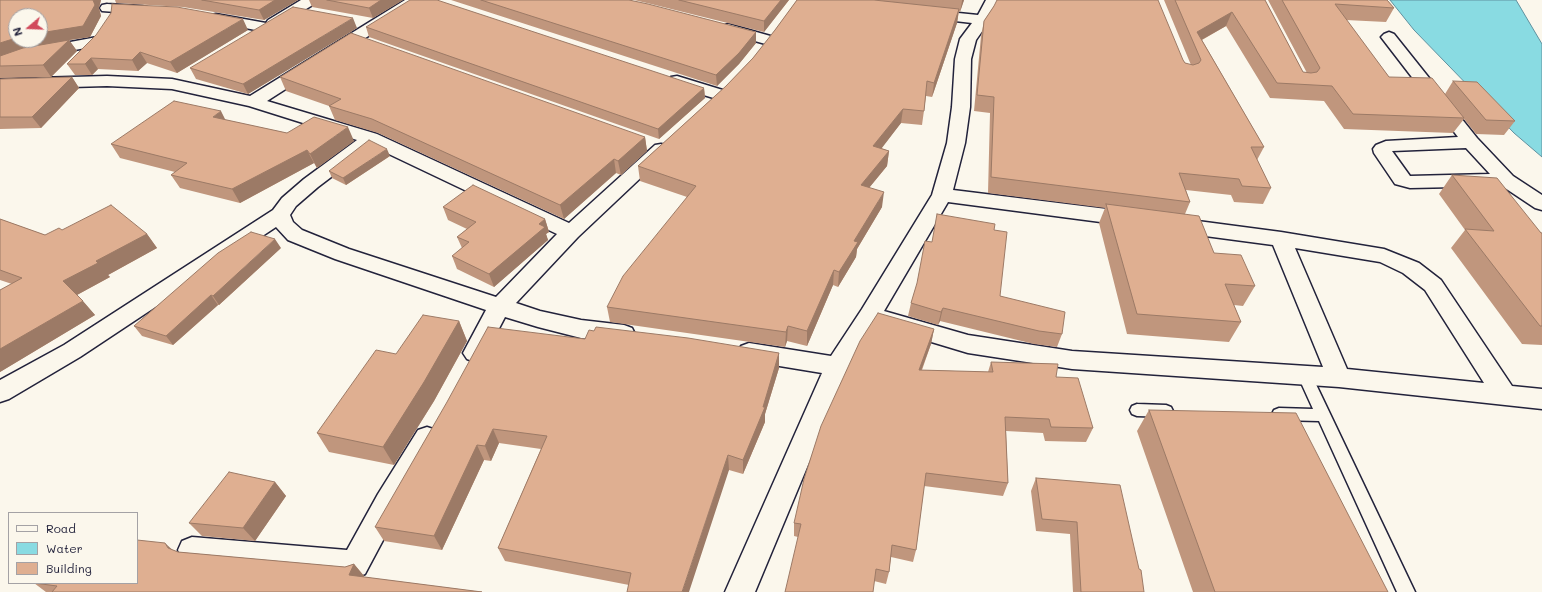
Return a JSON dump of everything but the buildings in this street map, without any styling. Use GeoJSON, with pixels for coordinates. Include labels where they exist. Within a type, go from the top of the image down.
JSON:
{"type":"FeatureCollection","features":[{"type":"Feature","properties":{"kind":"street"},"geometry":{"type":"LineString","coordinates":[[253,102],[415,0]]}},
{"type":"Feature","properties":{"kind":"street"},"geometry":{"type":"LineString","coordinates":[[740,592],[837,366],[870,315],[942,195],[956,143],[961,107],[963,59],[968,39],[983,20],[993,0]]}},
{"type":"Feature","properties":{"kind":"street"},"geometry":{"type":"LineString","coordinates":[[246,39],[295,10],[314,7]]}},
{"type":"Feature","properties":{"kind":"street"},"geometry":{"type":"LineString","coordinates":[[0,63],[28,54],[105,20],[153,10]]}},
{"type":"Feature","properties":{"kind":"street"},"geometry":{"type":"LineString","coordinates":[[912,12],[983,20]]}},
{"type":"Feature","properties":{"kind":"street"},"geometry":{"type":"LineString","coordinates":[[205,16],[265,27]]}},
{"type":"Feature","properties":{"kind":"street"},"geometry":{"type":"LineString","coordinates":[[58,81],[76,64],[105,20]]}},
{"type":"Feature","properties":{"kind":"street"},"geometry":{"type":"LineString","coordinates":[[353,21],[374,25]]}},
{"type":"Feature","properties":{"kind":"street"},"geometry":{"type":"LineString","coordinates":[[715,26],[773,34],[755,57]]}},
{"type":"Feature","properties":{"kind":"street"},"geometry":{"type":"LineString","coordinates":[[1389,37],[1471,142],[1506,180],[1542,204]]}},
{"type":"Feature","properties":{"kind":"street"},"geometry":{"type":"LineString","coordinates":[[354,38],[376,46]]}},
{"type":"Feature","properties":{"kind":"street"},"geometry":{"type":"LineString","coordinates":[[172,84],[192,72]]}},
{"type":"Feature","properties":{"kind":"street"},"geometry":{"type":"LineString","coordinates":[[660,76],[719,95]]}},
{"type":"Feature","properties":{"kind":"street"},"geometry":{"type":"LineString","coordinates":[[0,84],[107,80],[172,84],[253,102],[371,138],[572,232]]}},
{"type":"Feature","properties":{"kind":"street"},"geometry":{"type":"LineString","coordinates":[[0,392],[72,351],[280,215],[289,202],[311,183],[371,138]]}},
{"type":"Feature","properties":{"kind":"street"},"geometry":{"type":"LineString","coordinates":[[1471,142],[1386,146],[1382,149],[1383,154],[1402,180],[1506,180]]}},
{"type":"Feature","properties":{"kind":"street"},"geometry":{"type":"LineString","coordinates":[[462,375],[499,307],[661,143]]}},
{"type":"Feature","properties":{"kind":"street"},"geometry":{"type":"LineString","coordinates":[[942,195],[1281,239],[1384,256],[1411,268],[1433,285],[1505,395]]}},
{"type":"Feature","properties":{"kind":"street"},"geometry":{"type":"LineString","coordinates":[[280,215],[285,226],[295,235],[342,254],[499,307],[538,319],[581,329],[643,337]]}},
{"type":"Feature","properties":{"kind":"street"},"geometry":{"type":"LineString","coordinates":[[1281,239],[1339,378]]}},
{"type":"Feature","properties":{"kind":"street"},"geometry":{"type":"LineString","coordinates":[[870,315],[968,344],[1072,360],[1339,378],[1542,399]]}},
{"type":"Feature","properties":{"kind":"street"},"geometry":{"type":"LineString","coordinates":[[728,349],[837,366]]}},
{"type":"Feature","properties":{"kind":"street"},"geometry":{"type":"LineString","coordinates":[[192,550],[354,564],[388,503],[440,416]]}},
{"type":"Feature","properties":{"kind":"lane"},"geometry":{"type":"LineString","coordinates":[[1305,376],[1406,592]]}},
{"type":"Feature","properties":{"kind":"lane"},"geometry":{"type":"LineString","coordinates":[[1137,410],[1184,411]]}},
{"type":"Feature","properties":{"kind":"lane"},"geometry":{"type":"LineString","coordinates":[[1261,414],[1324,415]]}},
{"type":"Feature","properties":{"kind":"water"},"geometry":{"type":"Polygon","coordinates":[[[1390,0],[1516,0],[1542,44],[1542,157],[1514,133],[1414,30],[1390,0]]]}}]}
